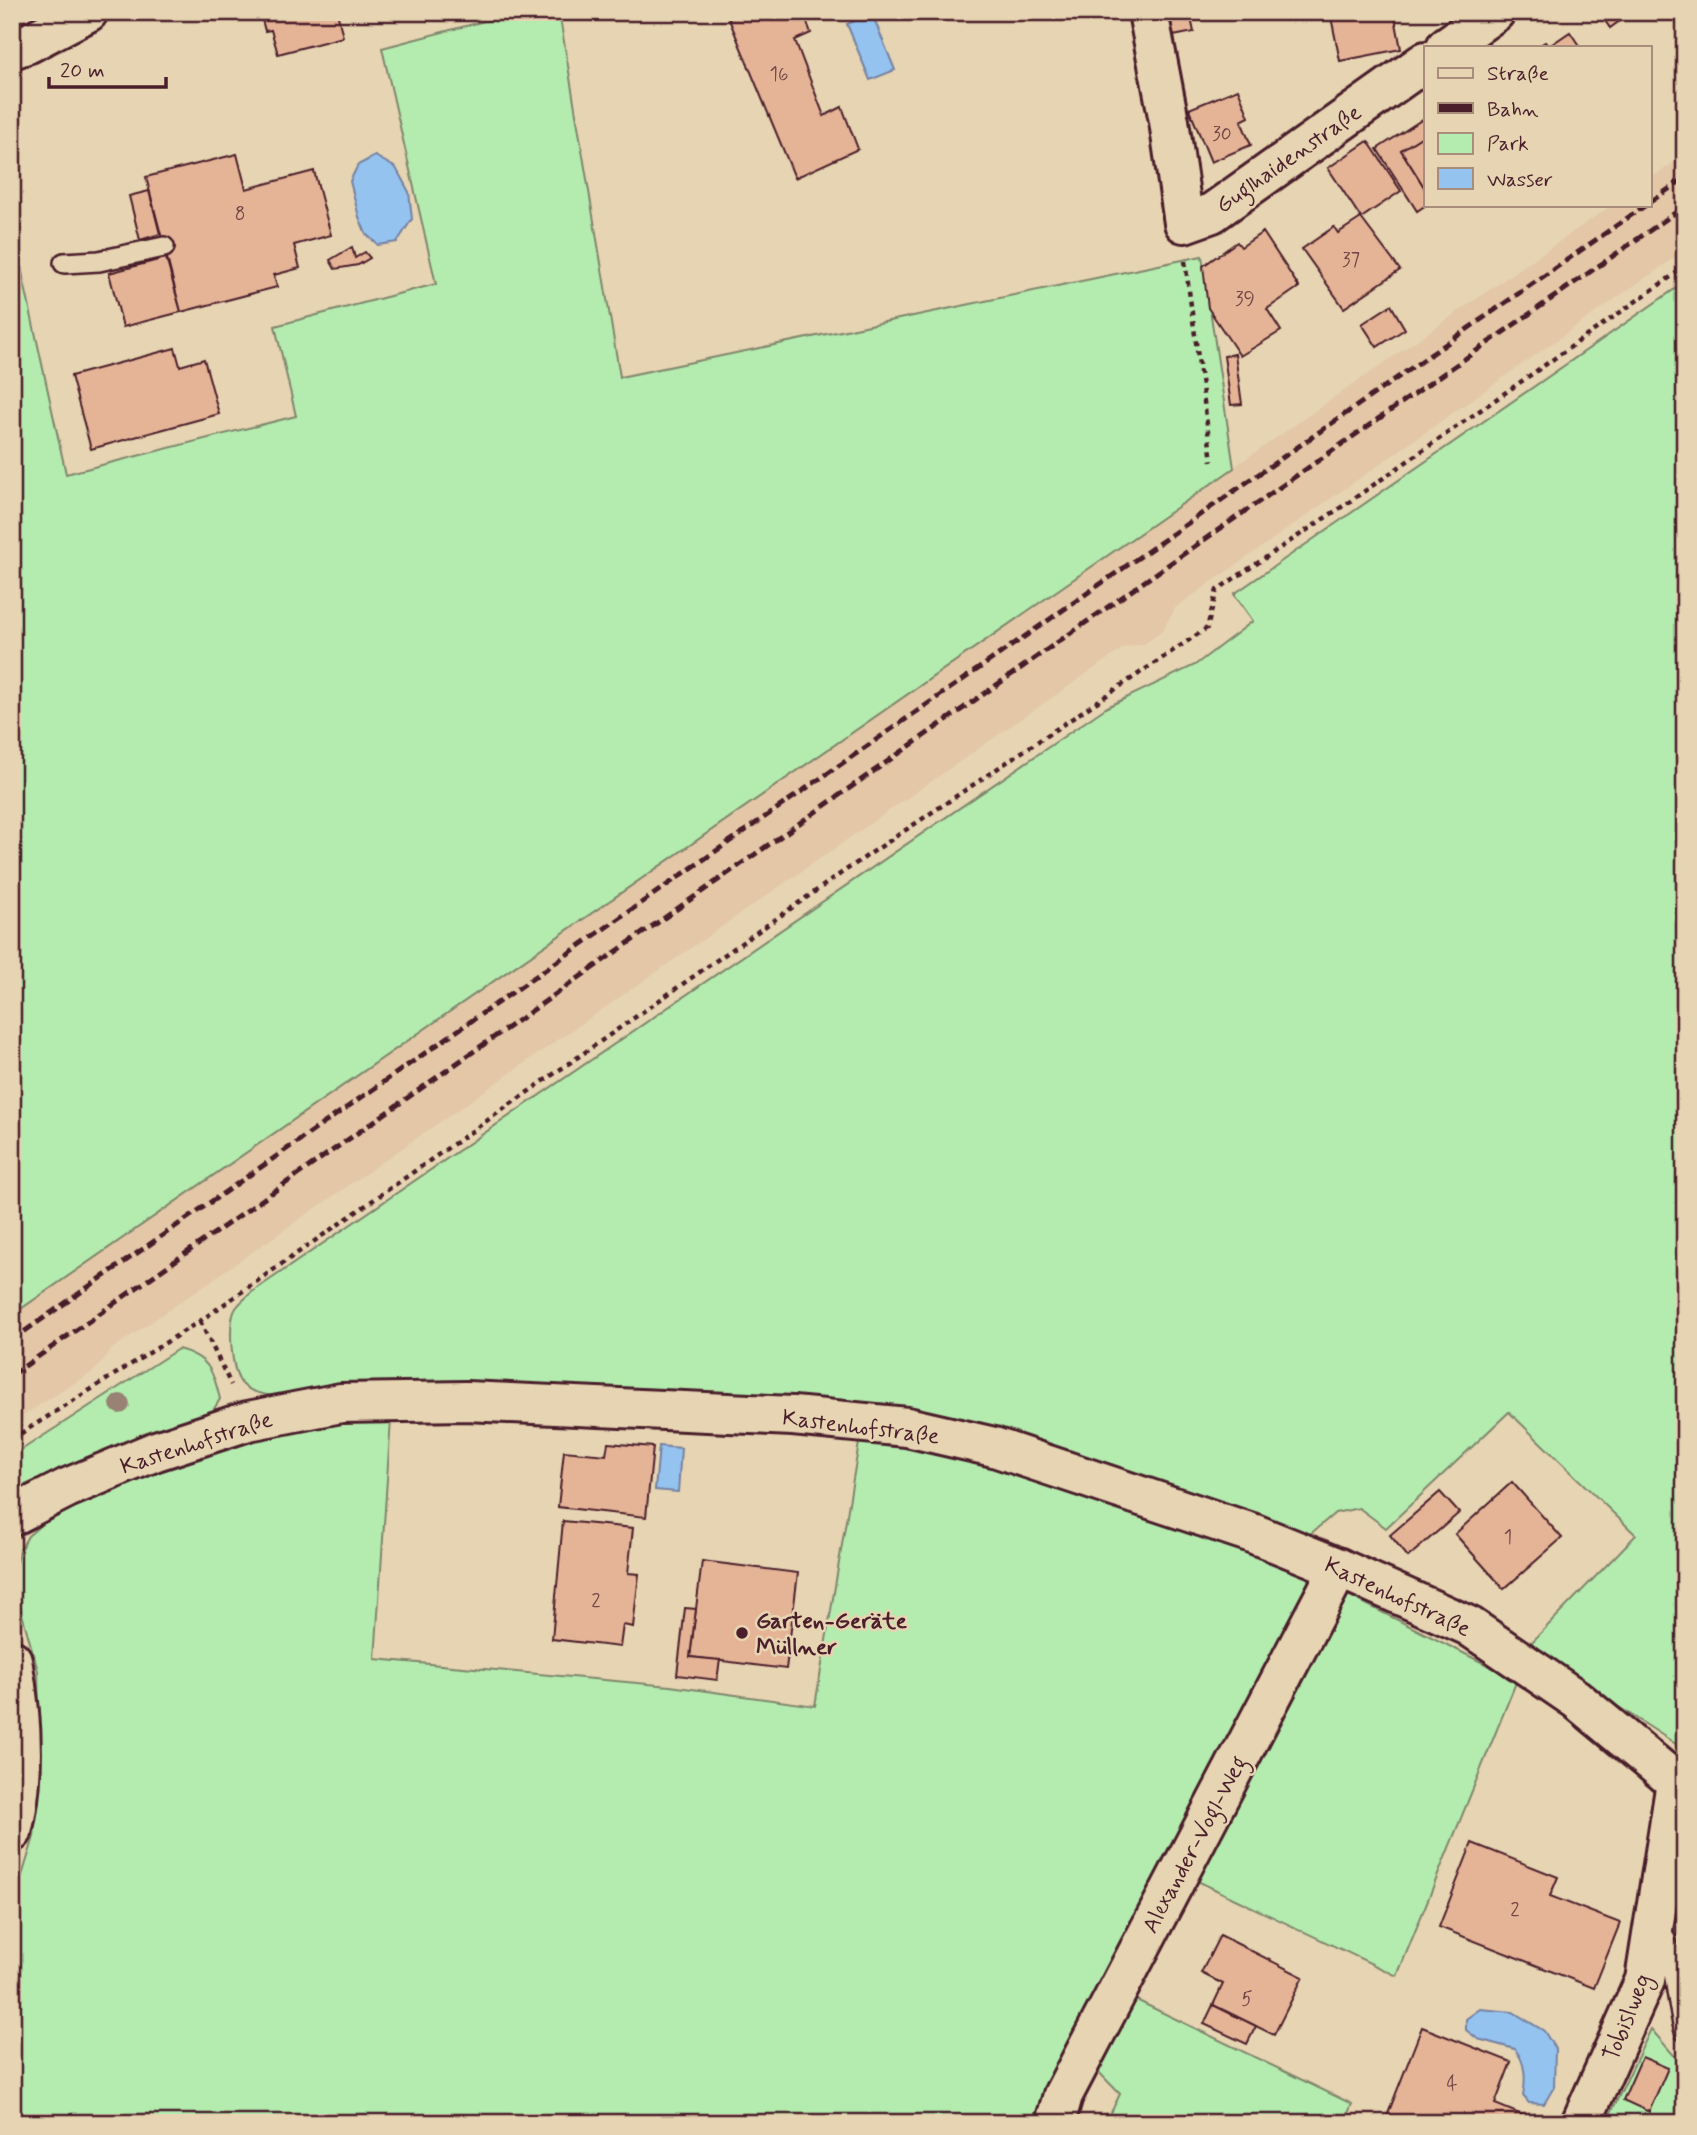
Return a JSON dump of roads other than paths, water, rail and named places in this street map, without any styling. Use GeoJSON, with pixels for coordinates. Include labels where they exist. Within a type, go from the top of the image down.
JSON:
{"type":"FeatureCollection","features":[{"type":"Feature","properties":{"kind":"street"},"geometry":{"type":"LineString","coordinates":[[12,49],[88,12]]}},
{"type":"Feature","properties":{"kind":"street","name":"Guglhaidenstraße"},"geometry":{"type":"LineString","coordinates":[[1148,12],[1169,121],[1184,223],[1212,213],[1424,62]]}},
{"type":"Feature","properties":{"kind":"street"},"geometry":{"type":"LineString","coordinates":[[1447,46],[1495,12]]}},
{"type":"Feature","properties":{"kind":"street","name":"Kastenhofstraße"},"geometry":{"type":"LineString","coordinates":[[12,1516],[67,1488],[156,1451],[248,1421],[341,1403],[466,1401],[793,1416],[907,1427],[994,1447],[1252,1533],[1339,1568],[1469,1626],[1576,1699],[1680,1783]]}},
{"type":"Feature","properties":{"kind":"street","name":"Alexander-Vogl-Weg"},"geometry":{"type":"LineString","coordinates":[[1055,2123],[1063,2095],[1339,1568]]}},
{"type":"Feature","properties":{"kind":"street"},"geometry":{"type":"LineString","coordinates":[[12,1660],[20,1706],[20,1771],[12,1832]]}},
{"type":"Feature","properties":{"kind":"street","name":"Tobislweg"},"geometry":{"type":"LineString","coordinates":[[1581,2123],[1645,1980],[1680,1783]]}},
{"type":"Feature","properties":{"kind":"lane"},"geometry":{"type":"LineString","coordinates":[[64,263],[99,261],[164,247]]}},
{"type":"Feature","properties":{"kind":"lane"},"geometry":{"type":"LineString","coordinates":[[1654,1920],[1667,1941],[1685,2031]]}},
{"type":"Feature","properties":{"kind":"water"},"geometry":{"type":"Polygon","coordinates":[[[872,14],[895,70],[870,80],[847,24],[872,14]]]}},
{"type":"Feature","properties":{"kind":"water"},"geometry":{"type":"Polygon","coordinates":[[[375,156],[396,168],[409,192],[412,219],[397,242],[378,245],[366,234],[350,181],[358,165],[375,156]]]}},
{"type":"Feature","properties":{"kind":"water"},"geometry":{"type":"Polygon","coordinates":[[[659,1446],[681,1448],[678,1492],[655,1490],[659,1446]]]}},
{"type":"Feature","properties":{"kind":"water"},"geometry":{"type":"Polygon","coordinates":[[[1480,2009],[1513,2012],[1544,2031],[1555,2049],[1554,2087],[1544,2104],[1529,2103],[1523,2096],[1524,2071],[1515,2049],[1478,2039],[1466,2030],[1466,2019],[1480,2009]]]}},
{"type":"Feature","properties":{"kind":"railway"},"geometry":{"type":"LineString","coordinates":[[1652,201],[1685,178]]}},
{"type":"Feature","properties":{"kind":"railway"},"geometry":{"type":"LineString","coordinates":[[12,1340],[1645,206]]}},
{"type":"Feature","properties":{"kind":"railway"},"geometry":{"type":"LineString","coordinates":[[12,1375],[1685,206]]}},
{"type":"Feature","properties":{"kind":"place","name":"Garten-Geräte Müllner"},"geometry":{"type":"Point","coordinates":[742,1633]}}]}
